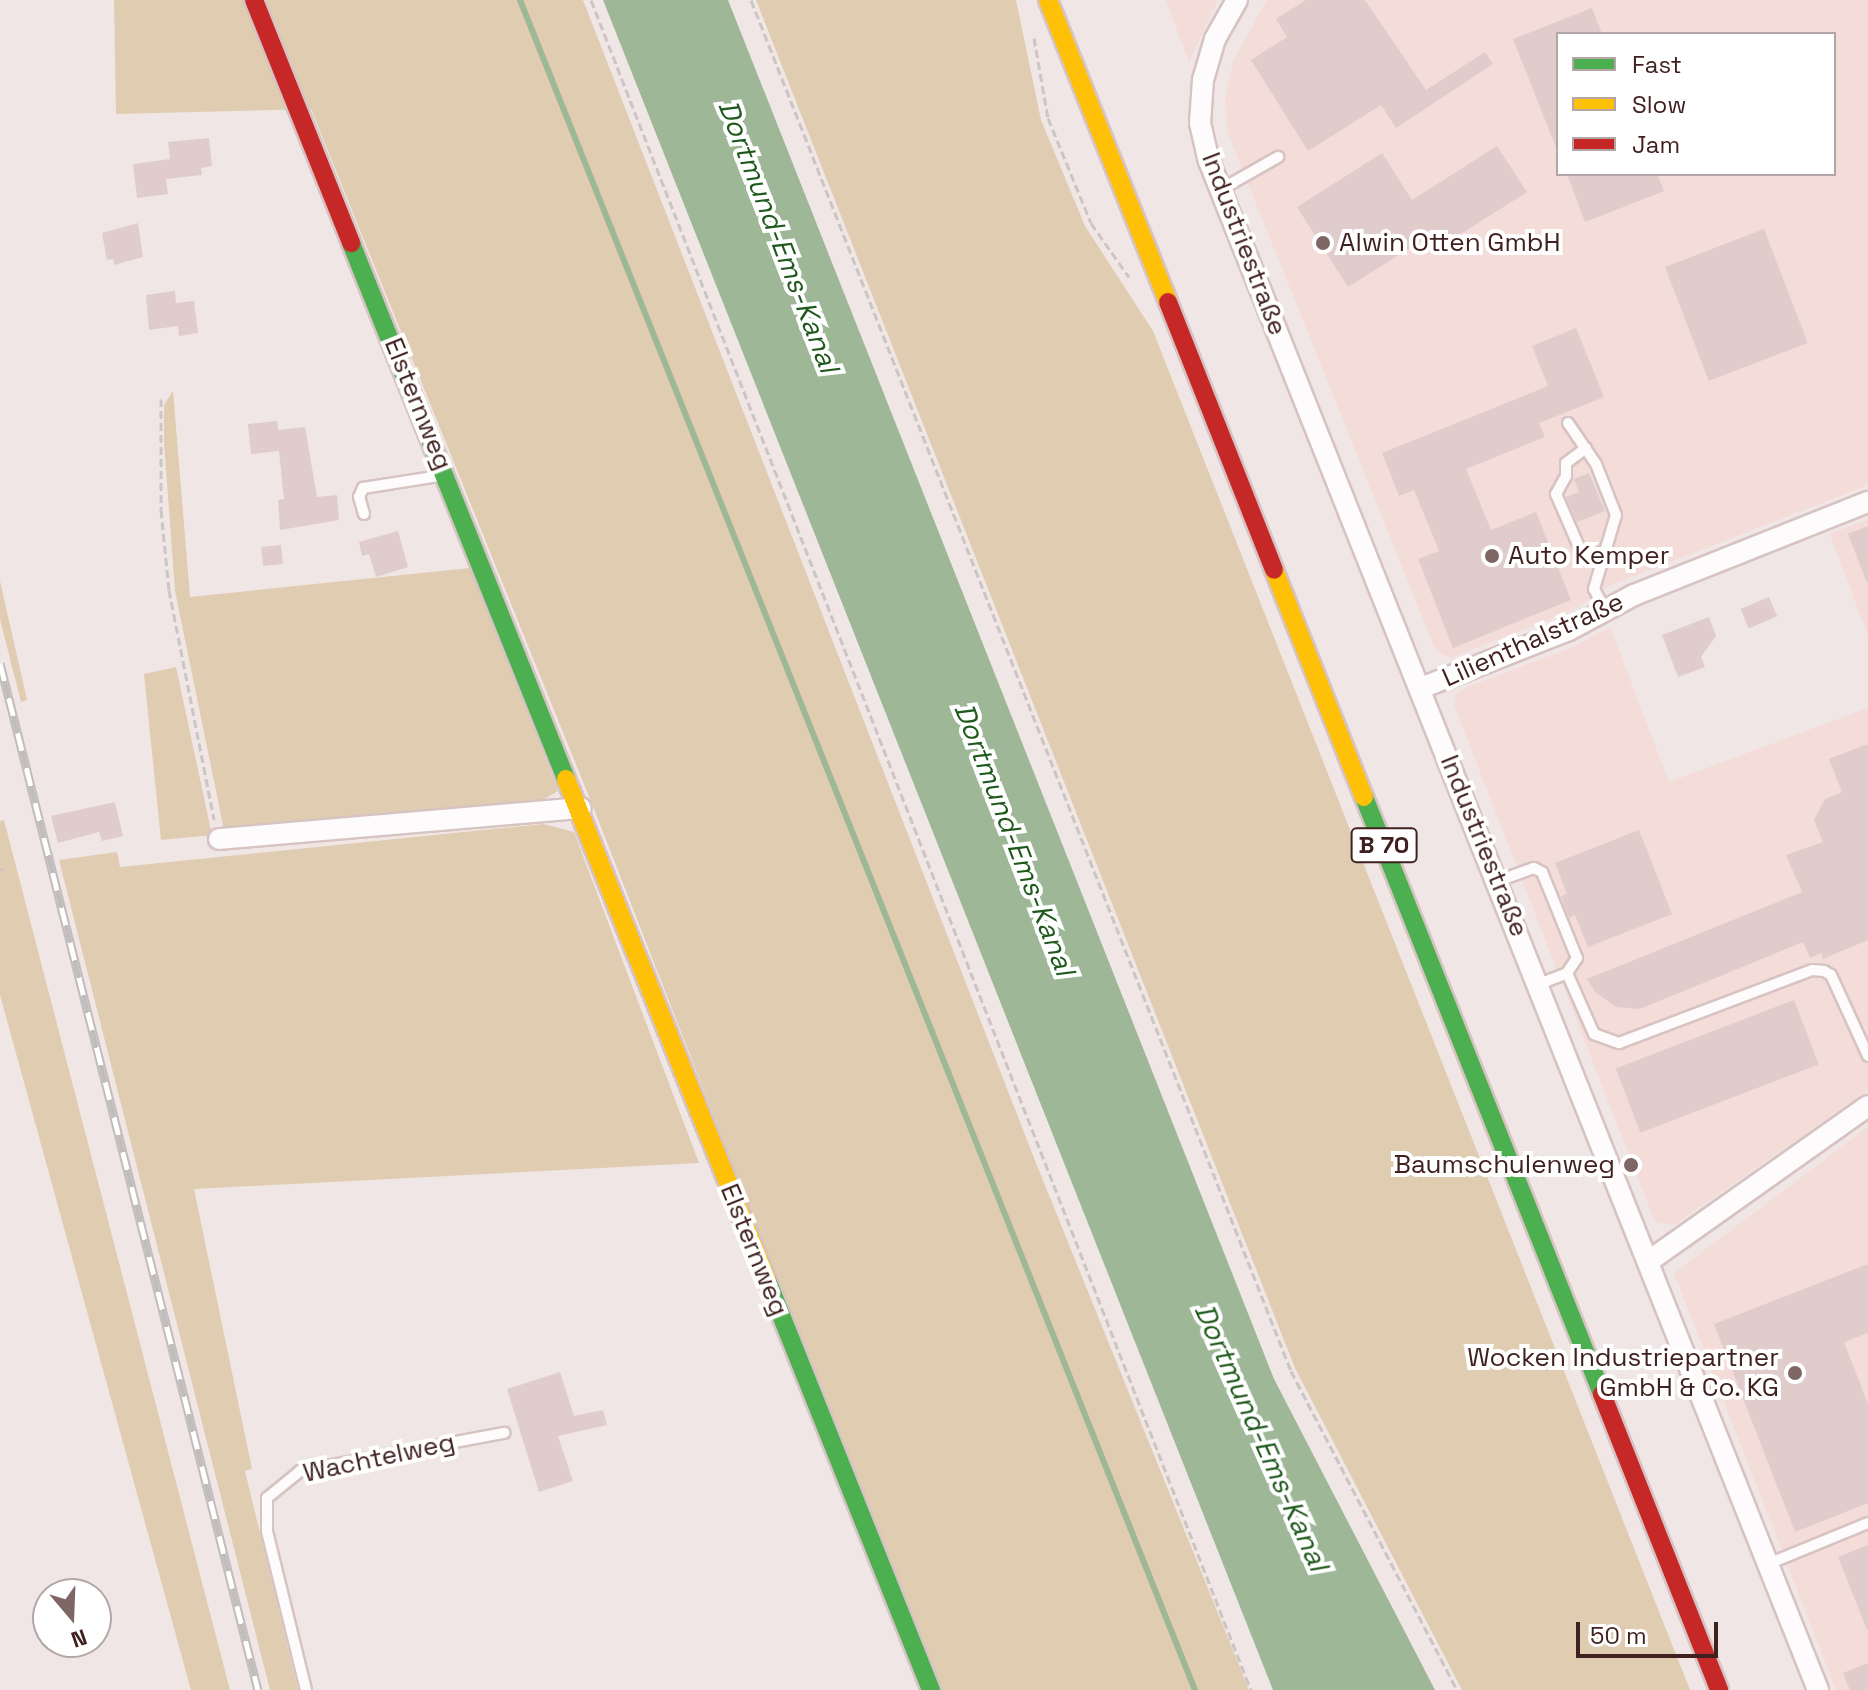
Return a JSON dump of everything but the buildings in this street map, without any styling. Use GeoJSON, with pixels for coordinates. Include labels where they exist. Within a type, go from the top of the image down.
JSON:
{"type":"FeatureCollection","features":[{"type":"Feature","properties":{"kind":"street","name":"Elsternweg"},"geometry":{"type":"LineString","coordinates":[[254,0],[581,808],[931,1690]]}},
{"type":"Feature","properties":{"kind":"street","name":"B 70"},"geometry":{"type":"LineString","coordinates":[[1048,0],[1719,1690]]}},
{"type":"Feature","properties":{"kind":"street","name":"Industriestraße"},"geometry":{"type":"LineString","coordinates":[[1237,0],[1215,39],[1203,80],[1200,123],[1220,190],[1818,1690]]}},
{"type":"Feature","properties":{"kind":"street","name":"Lilienthalstraße"},"geometry":{"type":"LineString","coordinates":[[1421,688],[1868,502]]}},
{"type":"Feature","properties":{"kind":"street"},"geometry":{"type":"LineString","coordinates":[[219,839],[581,808]]}},
{"type":"Feature","properties":{"kind":"street"},"geometry":{"type":"LineString","coordinates":[[1649,1261],[1868,1106]]}},
{"type":"Feature","properties":{"kind":"lane"},"geometry":{"type":"LineString","coordinates":[[1220,190],[1278,157]]}},
{"type":"Feature","properties":{"kind":"lane"},"geometry":{"type":"LineString","coordinates":[[1568,423],[1586,448],[1616,515],[1594,589],[1605,610]]}},
{"type":"Feature","properties":{"kind":"lane"},"geometry":{"type":"LineString","coordinates":[[1586,448],[1566,463],[1556,494],[1579,547],[1587,554],[1605,552]]}},
{"type":"Feature","properties":{"kind":"lane"},"geometry":{"type":"LineString","coordinates":[[364,514],[359,497],[363,488],[446,475]]}},
{"type":"Feature","properties":{"kind":"lane"},"geometry":{"type":"LineString","coordinates":[[1498,881],[1534,868],[1542,872],[1577,958],[1567,973],[1539,984]]}},
{"type":"Feature","properties":{"kind":"lane"},"geometry":{"type":"LineString","coordinates":[[1567,973],[1594,1034],[1619,1043],[1812,970],[1824,971],[1831,975],[1868,1056]]}},
{"type":"Feature","properties":{"kind":"lane","name":"Wachtelweg"},"geometry":{"type":"LineString","coordinates":[[306,1690],[267,1531],[267,1498],[300,1471],[504,1433]]}},
{"type":"Feature","properties":{"kind":"lane"},"geometry":{"type":"LineString","coordinates":[[1768,1564],[1868,1523]]}},
{"type":"Feature","properties":{"kind":"path"},"geometry":{"type":"LineString","coordinates":[[591,0],[1251,1690]]}},
{"type":"Feature","properties":{"kind":"path"},"geometry":{"type":"LineString","coordinates":[[751,0],[1291,1371],[1457,1690]]}},
{"type":"Feature","properties":{"kind":"path"},"geometry":{"type":"LineString","coordinates":[[161,399],[161,510],[169,590],[219,839]]}},
{"type":"Feature","properties":{"kind":"shaded area"},"geometry":{"type":"Polygon","coordinates":[[[114,0],[583,0],[1036,1163],[1249,1690],[938,1690],[592,804],[311,109],[116,114],[114,0]]]}},
{"type":"Feature","properties":{"kind":"shaded area"},"geometry":{"type":"Polygon","coordinates":[[[756,0],[1016,0],[1041,120],[1085,226],[1153,331],[1690,1690],[1462,1690],[1295,1368],[756,0]]]}},
{"type":"Feature","properties":{"kind":"shaded area"},"geometry":{"type":"Polygon","coordinates":[[[1166,0],[1218,0],[1189,62],[1166,0]]]}},
{"type":"Feature","properties":{"kind":"shaded area"},"geometry":{"type":"Polygon","coordinates":[[[1267,0],[1868,0],[1868,485],[1611,585],[1573,610],[1451,658],[1436,651],[1228,134],[1225,100],[1233,61],[1267,0]]]}},
{"type":"Feature","properties":{"kind":"shaded area"},"geometry":{"type":"Polygon","coordinates":[[[173,391],[190,597],[470,568],[558,791],[543,800],[224,830],[175,591],[164,442],[164,405],[173,391]]]}},
{"type":"Feature","properties":{"kind":"shaded area"},"geometry":{"type":"Polygon","coordinates":[[[1868,519],[1868,636],[1830,534],[1868,519]]]}},
{"type":"Feature","properties":{"kind":"shaded area"},"geometry":{"type":"Polygon","coordinates":[[[0,581],[27,700],[21,702],[0,619],[0,581]]]}},
{"type":"Feature","properties":{"kind":"shaded area"},"geometry":{"type":"Polygon","coordinates":[[[1610,627],[1669,782],[1868,708],[1868,1090],[1674,1225],[1655,1222],[1454,705],[1457,693],[1467,687],[1573,647],[1610,627]]]}},
{"type":"Feature","properties":{"kind":"shaded area"},"geometry":{"type":"Polygon","coordinates":[[[176,667],[212,835],[161,840],[144,674],[176,667]]]}},
{"type":"Feature","properties":{"kind":"shaded area"},"geometry":{"type":"Polygon","coordinates":[[[4,820],[230,1690],[191,1690],[0,995],[0,821],[4,820]]]}},
{"type":"Feature","properties":{"kind":"shaded area"},"geometry":{"type":"Polygon","coordinates":[[[543,824],[574,832],[699,1163],[194,1189],[252,1469],[245,1471],[298,1690],[270,1690],[59,860],[117,852],[120,867],[543,824]]]}},
{"type":"Feature","properties":{"kind":"shaded area"},"geometry":{"type":"Polygon","coordinates":[[[1868,1127],[1868,1690],[1836,1690],[1674,1273],[1868,1127]]]}},
{"type":"Feature","properties":{"kind":"water","name":"Dortmund-Ems-Kanal"},"geometry":{"type":"Polygon","coordinates":[[[603,0],[728,0],[1274,1379],[1435,1690],[1273,1690],[603,0]]]}},
{"type":"Feature","properties":{"kind":"waterway"},"geometry":{"type":"LineString","coordinates":[[520,0],[1195,1690]]}},
{"type":"Feature","properties":{"kind":"railway"},"geometry":{"type":"LineString","coordinates":[[0,663],[258,1690]]}},
{"type":"Feature","properties":{"kind":"traffic: fast"},"geometry":{"type":"LineString","coordinates":[[351,243],[566,779]]}},
{"type":"Feature","properties":{"kind":"traffic: fast"},"geometry":{"type":"LineString","coordinates":[[1364,797],[1602,1394]]}},
{"type":"Feature","properties":{"kind":"traffic: fast"},"geometry":{"type":"LineString","coordinates":[[767,1280],[931,1690]]}},
{"type":"Feature","properties":{"kind":"traffic: slow"},"geometry":{"type":"LineString","coordinates":[[1048,0],[1168,302]]}},
{"type":"Feature","properties":{"kind":"traffic: slow"},"geometry":{"type":"LineString","coordinates":[[1274,570],[1364,797]]}},
{"type":"Feature","properties":{"kind":"traffic: slow"},"geometry":{"type":"LineString","coordinates":[[566,779],[767,1280]]}},
{"type":"Feature","properties":{"kind":"traffic: jam"},"geometry":{"type":"LineString","coordinates":[[254,0],[351,243]]}},
{"type":"Feature","properties":{"kind":"traffic: jam"},"geometry":{"type":"LineString","coordinates":[[1168,302],[1274,570]]}},
{"type":"Feature","properties":{"kind":"traffic: jam"},"geometry":{"type":"LineString","coordinates":[[1602,1394],[1719,1690]]}},
{"type":"Feature","properties":{"kind":"place","name":"Alwin Otten GmbH"},"geometry":{"type":"Point","coordinates":[1323,243]}},
{"type":"Feature","properties":{"kind":"place","name":"Auto Kemper"},"geometry":{"type":"Point","coordinates":[1492,556]}},
{"type":"Feature","properties":{"kind":"place","name":"Baumschulenweg"},"geometry":{"type":"Point","coordinates":[1631,1165]}},
{"type":"Feature","properties":{"kind":"place","name":"Wocken Industriepartner GmbH & Co. KG"},"geometry":{"type":"Point","coordinates":[1795,1373]}}]}
